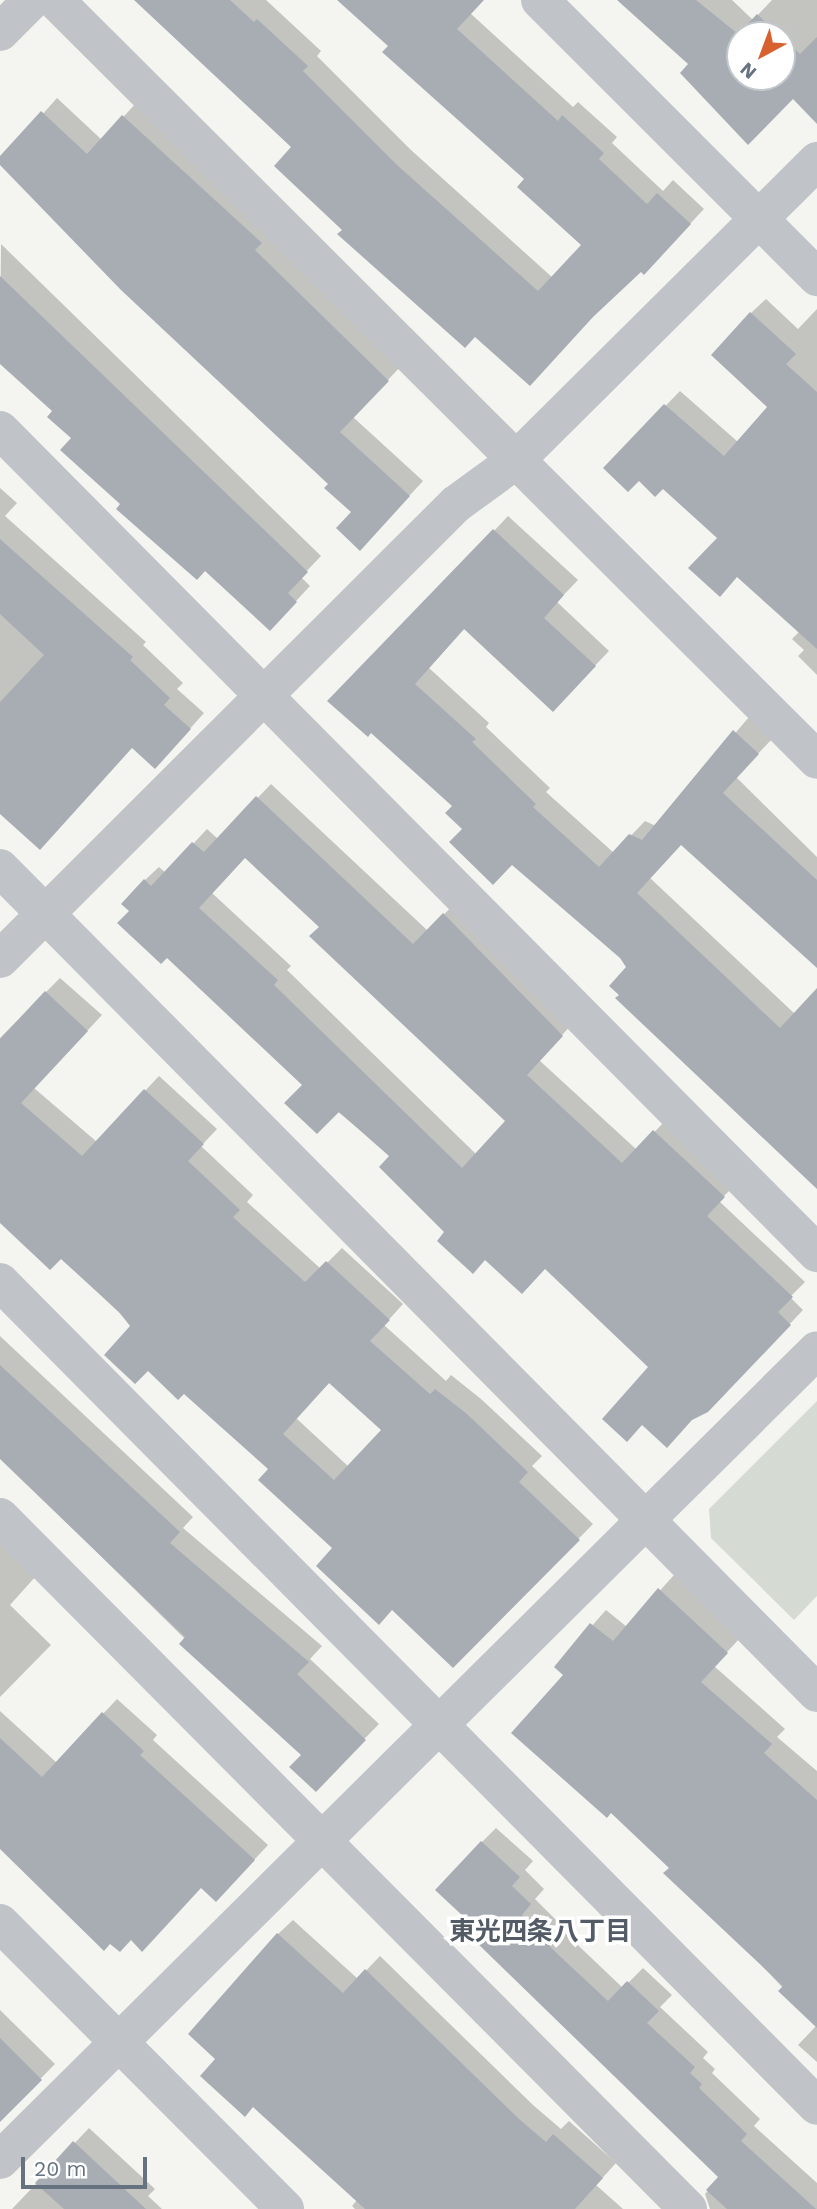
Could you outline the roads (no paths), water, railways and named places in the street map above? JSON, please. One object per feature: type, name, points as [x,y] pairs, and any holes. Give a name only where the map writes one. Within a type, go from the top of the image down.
[{"type":"street","points":[[0,32],[32,0]]},
{"type":"street","points":[[55,0],[817,760]]},
{"type":"street","points":[[540,0],[817,277]]},
{"type":"street","points":[[0,959],[456,504],[515,461],[817,161]]},
{"type":"street","points":[[0,430],[817,1254]]},
{"type":"street","points":[[0,868],[817,1693]]},
{"type":"street","points":[[0,1282],[817,2106]]},
{"type":"street","points":[[0,2160],[117,2041],[324,1843],[817,1350]]},
{"type":"street","points":[[0,1517],[688,2209]]},
{"type":"street","points":[[0,1923],[285,2209]]},
{"type":"district","name":"東光四条八丁目","points":[[540,1932]]}]
